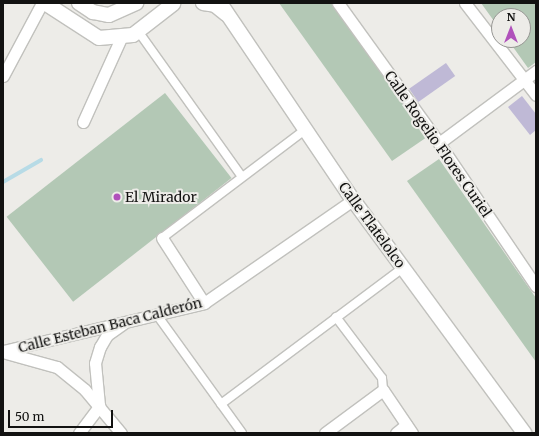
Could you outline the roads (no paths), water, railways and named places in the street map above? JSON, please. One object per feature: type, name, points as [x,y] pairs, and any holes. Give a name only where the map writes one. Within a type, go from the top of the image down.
[{"type":"street","points":[[3,76],[42,3]]},
{"type":"street","points":[[45,3],[88,34],[99,38],[121,38],[138,31],[173,3]]},
{"type":"street","points":[[79,3],[93,12],[109,15],[136,3]]},
{"type":"street","name":"Calle Tlatelolco","points":[[203,3],[215,5],[223,9],[353,200],[524,433]]},
{"type":"street","name":"Calle Rogelio Flores Curiel","points":[[338,3],[439,143],[536,286]]},
{"type":"street","points":[[465,3],[536,95]]},
{"type":"street","points":[[138,31],[242,177]]},
{"type":"street","points":[[83,122],[121,38]]},
{"type":"street","points":[[439,143],[536,71]]},
{"type":"street","points":[[204,303],[162,238],[305,130]]},
{"type":"street","name":"Calle Esteban Baca Calderón","points":[[3,352],[131,319],[157,315],[204,303],[353,200]]},
{"type":"street","points":[[221,404],[403,268]]},
{"type":"street","points":[[157,315],[242,433]]},
{"type":"street","points":[[336,317],[382,378],[383,390],[409,429],[396,433]]},
{"type":"street","points":[[80,433],[99,406],[95,363],[100,347],[107,335],[131,319]]},
{"type":"street","points":[[3,352],[57,367],[99,406],[121,433]]},
{"type":"street","points":[[325,433],[383,390]]},
{"type":"waterway","points":[[3,182],[41,160]]},
{"type":"place","name":"El Mirador","points":[[117,197]]}]
